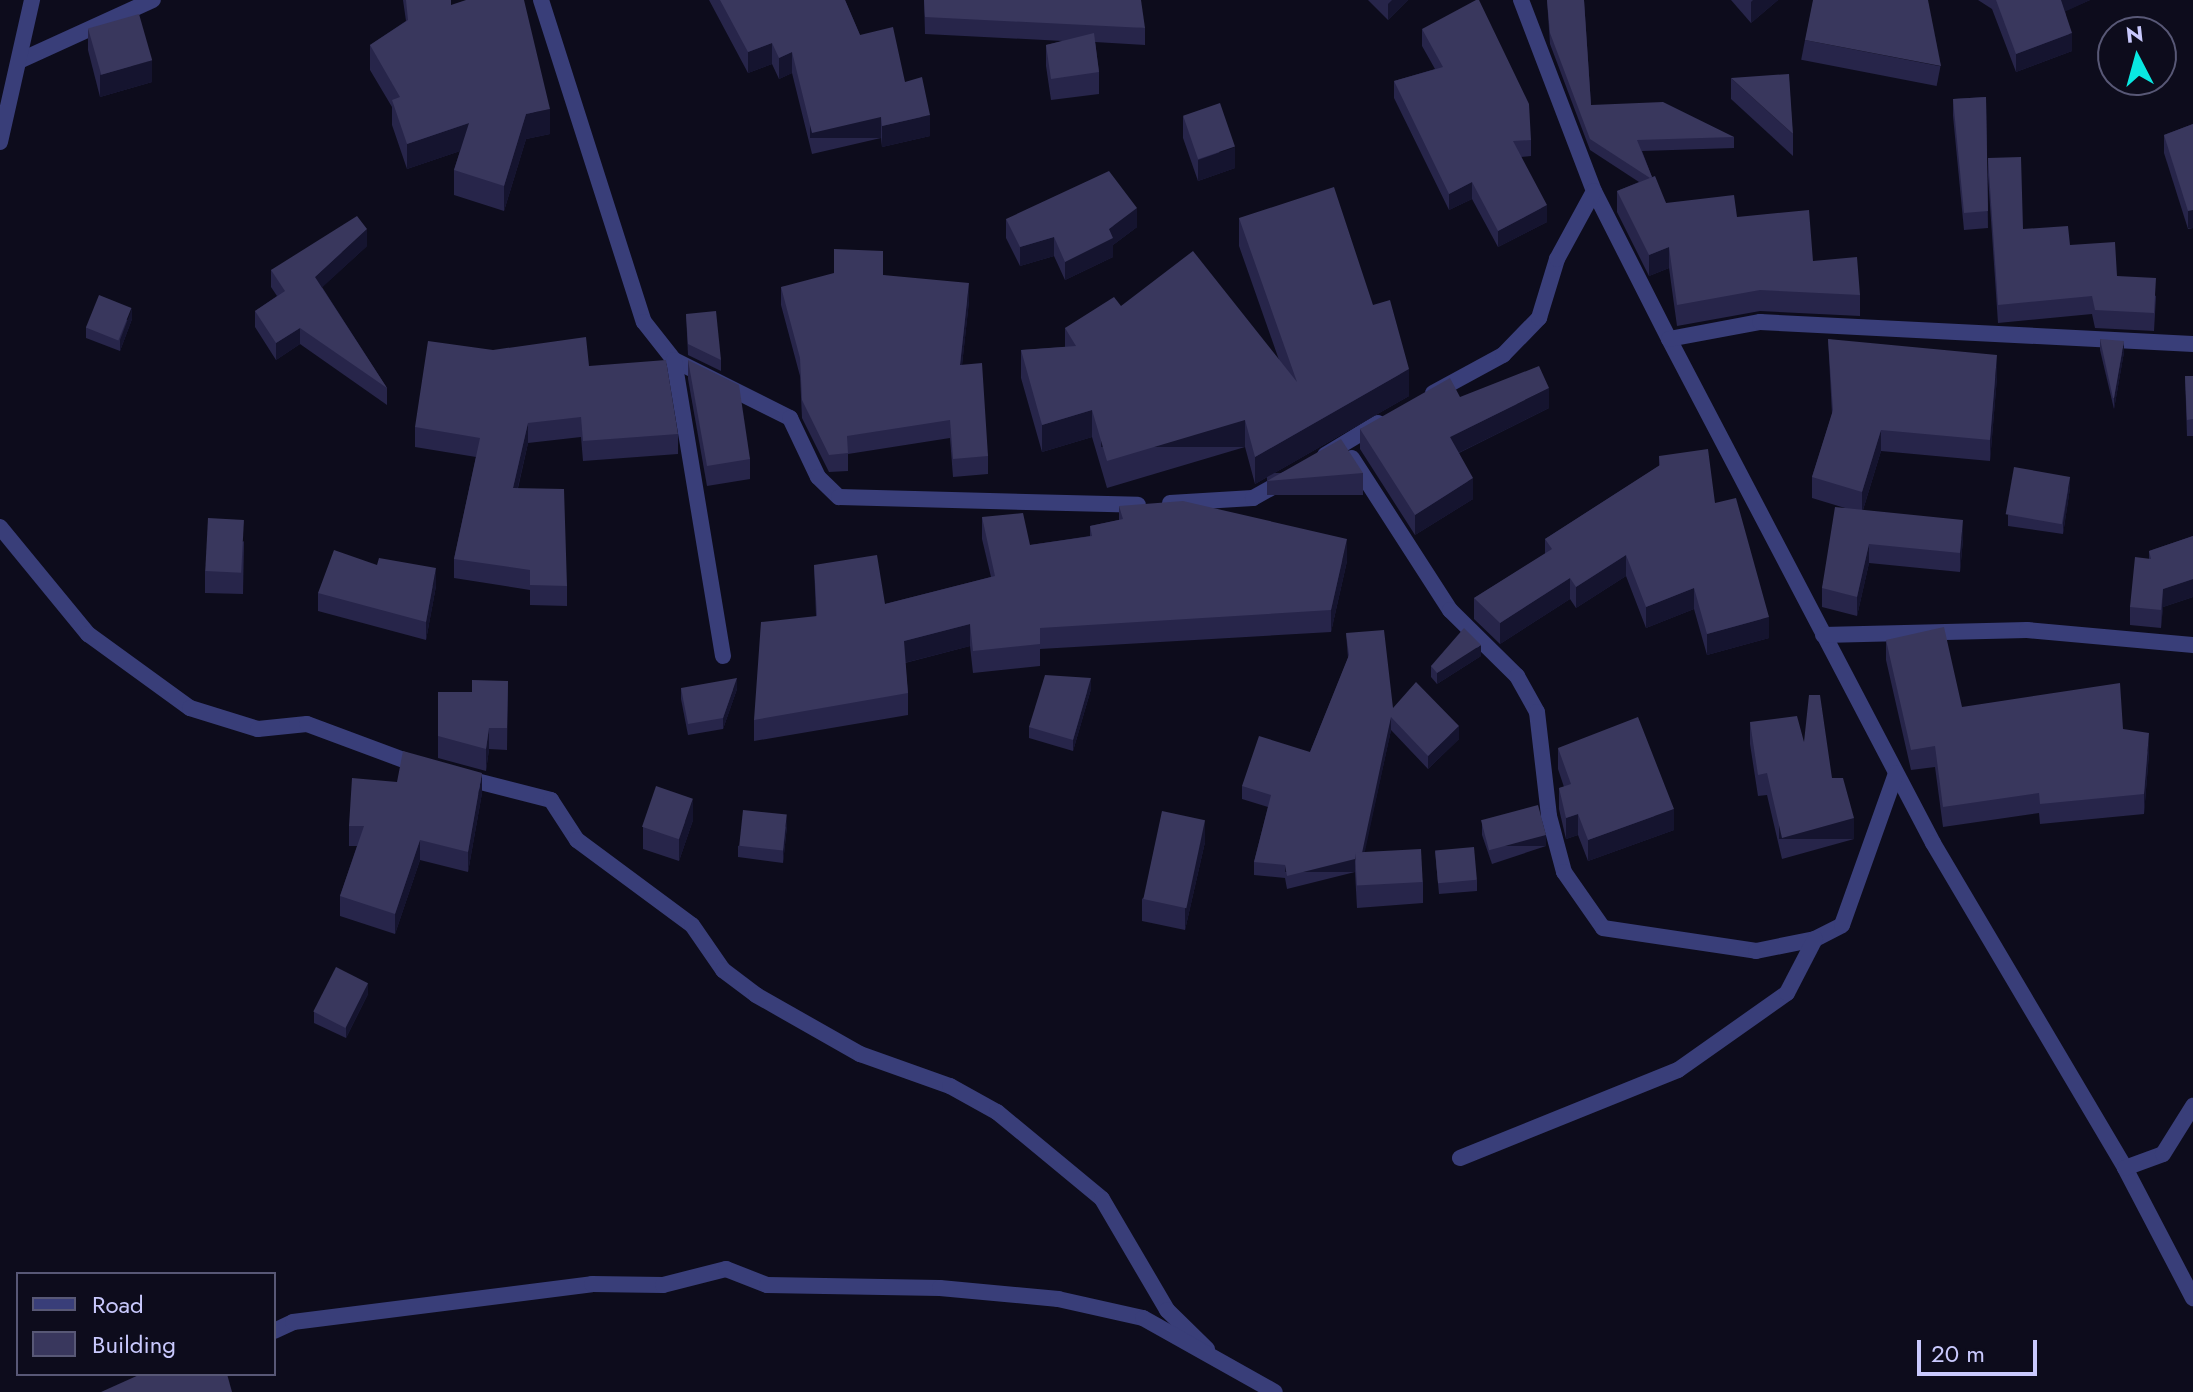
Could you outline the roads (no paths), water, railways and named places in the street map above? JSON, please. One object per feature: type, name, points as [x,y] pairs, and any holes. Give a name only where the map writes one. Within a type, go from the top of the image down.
[{"type":"street","points":[[0,142],[32,0]]},
{"type":"street","points":[[19,61],[153,0]]},
{"type":"street","points":[[541,0],[644,322],[674,360],[790,418],[818,477],[839,497],[1093,507],[1253,498],[1343,443],[1503,355],[1539,318],[1557,259],[1594,191]]},
{"type":"street","points":[[1521,0],[1594,191],[1669,339],[1896,773],[2125,1168],[2193,1298]]},
{"type":"street","points":[[1669,339],[1760,322],[2193,344]]},
{"type":"street","points":[[674,360],[723,656]]},
{"type":"street","points":[[1343,443],[1450,610],[1517,676],[1537,712],[1549,816],[1564,872],[1603,928],[1756,951],[1815,939],[1842,925],[1896,773]]},
{"type":"street","points":[[0,527],[88,634],[190,708],[258,729],[307,724],[380,754],[551,800],[577,840],[692,925],[723,970],[756,995],[860,1054],[950,1086],[997,1112],[1065,1167],[1102,1199],[1167,1310],[1207,1349]]},
{"type":"street","points":[[1823,635],[2027,630],[2193,645]]},
{"type":"street","points":[[1460,1158],[1678,1070],[1787,993],[1815,939]]},
{"type":"street","points":[[2125,1168],[2163,1154],[2193,1106]]},
{"type":"street","points":[[276,1330],[293,1322],[592,1284],[663,1285],[726,1269],[767,1285],[940,1288],[1058,1299],[1143,1318],[1207,1349],[1275,1392]]}]
